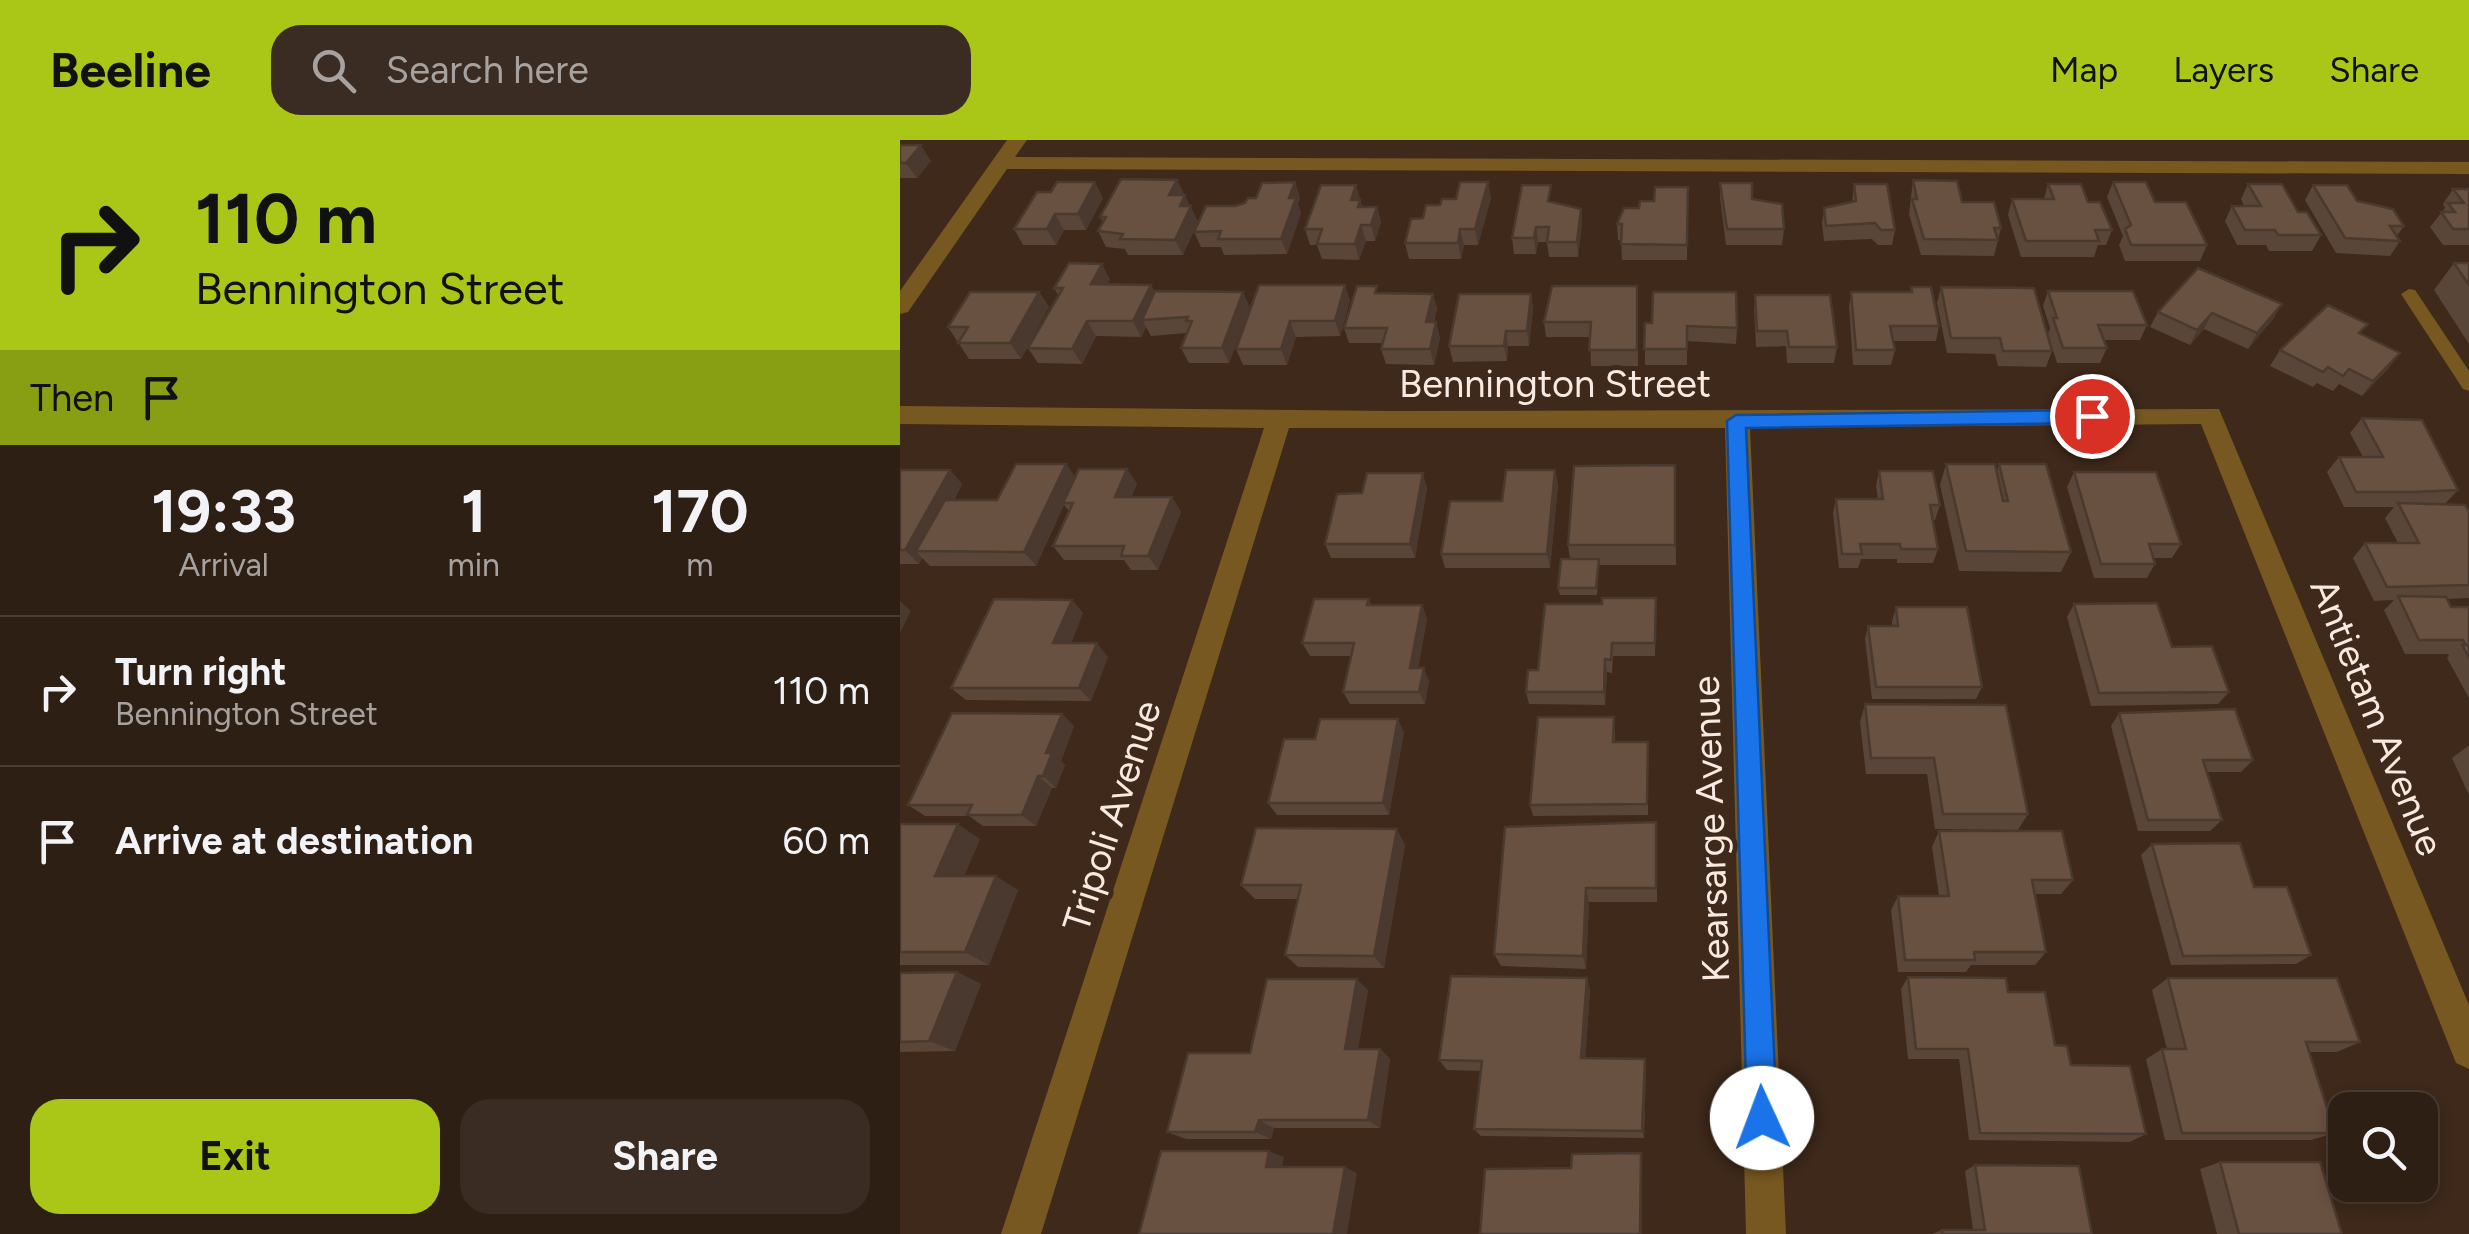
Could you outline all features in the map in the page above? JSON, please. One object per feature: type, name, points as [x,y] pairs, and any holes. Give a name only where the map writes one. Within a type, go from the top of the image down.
[{"type":"street","points":[[900,307],[1017,140]]},
{"type":"street","points":[[1001,163],[2469,168]]},
{"type":"street","name":"Bennington Street","points":[[900,416],[1736,421],[2210,415]]},
{"type":"street","name":"Antietam Avenue","points":[[2210,415],[2469,1050]]},
{"type":"street","name":"Tripoli Avenue","points":[[1021,1234],[1280,421]]},
{"type":"street","name":"Kearsarge Avenue","points":[[1736,421],[1766,1234]]},
{"type":"lane","points":[[2409,294],[2469,384]]},
{"type":"building","points":[[900,145],[921,145],[906,163],[900,163]]},
{"type":"building","points":[[1121,179],[1177,180],[1169,195],[1185,195],[1180,206],[1191,206],[1175,240],[1120,239],[1123,234],[1098,231],[1106,217],[1100,217]]},
{"type":"building","points":[[1913,180],[1957,181],[1962,202],[1994,202],[2001,228],[1994,228],[1998,240],[1924,239],[1912,199],[1917,199]]},
{"type":"building","points":[[1057,182],[1095,182],[1078,214],[1055,214],[1047,229],[1014,229],[1037,192],[1051,192]]},
{"type":"building","points":[[1295,182],[1289,198],[1296,198],[1281,239],[1218,239],[1221,231],[1194,232],[1206,206],[1245,203],[1248,198],[1256,198],[1262,183]]},
{"type":"building","points":[[1460,182],[1488,182],[1475,229],[1460,229],[1458,243],[1405,243],[1411,219],[1423,218],[1426,205],[1456,199]]},
{"type":"building","points":[[2113,182],[2146,182],[2155,202],[2186,202],[2207,245],[2131,245],[2125,229],[2131,225]]},
{"type":"building","points":[[1720,183],[1752,183],[1752,199],[1782,204],[1784,229],[1727,229]]},
{"type":"building","points":[[1854,184],[1887,184],[1895,230],[1881,230],[1875,223],[1826,226],[1824,208],[1856,201]]},
{"type":"building","points":[[2048,184],[2081,184],[2088,202],[2100,202],[2112,230],[2095,230],[2099,241],[2026,241],[2012,199],[2054,199]]},
{"type":"building","points":[[2248,184],[2282,184],[2298,212],[2307,212],[2321,235],[2245,230],[2232,206],[2261,206]]},
{"type":"building","points":[[1321,185],[1356,185],[1351,200],[1360,200],[1358,207],[1377,207],[1371,225],[1361,225],[1355,244],[1317,244],[1322,229],[1305,229]]},
{"type":"building","points":[[1522,185],[1551,185],[1548,201],[1581,209],[1577,242],[1547,242],[1549,227],[1536,227],[1534,238],[1512,238]]},
{"type":"building","points":[[2313,185],[2347,185],[2357,201],[2393,209],[2404,226],[2390,226],[2400,241],[2345,238]]},
{"type":"building","points":[[1655,187],[1688,187],[1687,245],[1621,244],[1622,224],[1617,224],[1624,208],[1639,208],[1640,201],[1654,201]]},
{"type":"building","points":[[2453,189],[2469,189],[2469,229],[2453,229],[2441,212],[2455,212],[2448,203],[2464,203]]},
{"type":"building","points":[[1069,263],[1102,264],[1091,284],[1151,285],[1133,321],[1087,321],[1072,349],[1028,348],[1063,288],[1054,288]]},
{"type":"building","points":[[2454,263],[2469,263],[2469,285]]},
{"type":"building","points":[[2198,268],[2282,304],[2257,333],[2212,313],[2197,330],[2158,312]]},
{"type":"building","points":[[1259,285],[1345,285],[1335,321],[1290,321],[1281,349],[1236,349]]},
{"type":"building","points":[[1357,286],[1377,286],[1375,293],[1433,294],[1426,322],[1436,322],[1430,349],[1381,349],[1387,328],[1344,328]]},
{"type":"building","points":[[1552,286],[1637,286],[1637,350],[1589,350],[1591,322],[1544,322]]},
{"type":"building","points":[[1911,287],[1931,287],[1939,326],[1890,326],[1895,350],[1856,350],[1851,292],[1912,292]]},
{"type":"building","points":[[1941,287],[2034,288],[2052,351],[2003,351],[2000,338],[1951,338]]},
{"type":"building","points":[[1155,291],[1243,292],[1222,348],[1181,348],[1192,321],[1186,321],[1188,317],[1142,320]]},
{"type":"building","points":[[2048,291],[2133,291],[2147,325],[2098,325],[2107,348],[2063,348]]},
{"type":"building","points":[[970,292],[1039,292],[1010,343],[958,343],[968,327],[948,327]]},
{"type":"building","points":[[1653,292],[1736,292],[1737,328],[1687,326],[1687,349],[1644,349],[1645,323],[1652,323]]},
{"type":"building","points":[[1459,294],[1531,294],[1527,331],[1506,331],[1504,346],[1449,346]]},
{"type":"building","points":[[1755,295],[1830,295],[1837,347],[1789,347],[1787,331],[1757,331]]},
{"type":"building","points":[[2328,305],[2368,324],[2359,333],[2400,353],[2373,381],[2349,369],[2343,376],[2328,367],[2323,372],[2280,350]]},
{"type":"building","points":[[2362,418],[2422,420],[2458,490],[2356,492],[2339,457],[2383,457]]},
{"type":"building","points":[[1016,464],[1066,464],[1024,552],[916,551],[945,500],[997,500]]},
{"type":"building","points":[[1946,464],[1995,464],[2003,501],[2008,501],[1999,464],[2046,464],[2071,552],[1966,551]]},
{"type":"building","points":[[1675,465],[1675,545],[1568,545],[1574,466]]},
{"type":"building","points":[[1079,469],[1127,469],[1115,497],[1172,497],[1148,556],[1121,556],[1124,546],[1053,546],[1073,503],[1063,503]]},
{"type":"building","points":[[900,470],[950,470],[905,550],[900,550]]},
{"type":"building","points":[[1506,470],[1555,470],[1547,554],[1441,554],[1450,501],[1502,501]]},
{"type":"building","points":[[1879,471],[1933,471],[1940,505],[1930,505],[1938,549],[1860,544],[1862,554],[1842,554],[1836,499],[1883,499]]},
{"type":"building","points":[[2074,472],[2156,472],[2181,544],[2149,544],[2155,564],[2101,564]]},
{"type":"building","points":[[1367,473],[1423,473],[1410,544],[1325,544],[1337,494],[1362,493]]},
{"type":"building","points":[[2398,503],[2465,505],[2469,512],[2469,585],[2387,587],[2365,543],[2419,543]]},
{"type":"building","points":[[1561,559],[1599,559],[1596,588],[1558,588]]},
{"type":"building","points":[[2398,596],[2446,597],[2451,607],[2469,607],[2469,658],[2463,640],[2419,640]]},
{"type":"building","points":[[1602,598],[1656,598],[1655,643],[1612,643],[1611,660],[1605,659],[1604,692],[1526,692],[1528,670],[1538,670],[1545,604],[1602,604]]},
{"type":"building","points":[[994,599],[1072,600],[1053,643],[1097,643],[1079,688],[951,688]]},
{"type":"building","points":[[1314,599],[1369,599],[1367,605],[1422,605],[1410,668],[1424,668],[1419,692],[1343,692],[1354,643],[1302,643]]},
{"type":"building","points":[[2157,603],[2172,647],[2212,646],[2229,692],[2099,693],[2074,604]]},
{"type":"building","points":[[1896,607],[1967,607],[1982,687],[1876,687],[1868,626],[1898,626]]},
{"type":"building","points":[[1865,704],[2006,705],[2028,814],[1943,814],[1934,758],[1871,758]]},
{"type":"building","points":[[2235,709],[2253,760],[2203,760],[2222,820],[2148,820],[2119,713]]},
{"type":"building","points":[[952,713],[1062,714],[1046,753],[1052,753],[1043,776],[1038,776],[1022,815],[967,815],[972,805],[908,805]]},
{"type":"building","points":[[1538,717],[1614,717],[1613,742],[1648,742],[1647,804],[1530,805]]},
{"type":"building","points":[[1320,719],[1398,719],[1383,803],[1268,803],[1284,739],[1315,739]]},
{"type":"building","points":[[1656,822],[1656,888],[1586,888],[1583,956],[1494,954],[1505,827]]},
{"type":"building","points":[[900,824],[958,824],[935,876],[996,876],[965,952],[900,952]]},
{"type":"building","points":[[1256,828],[1397,829],[1374,956],[1285,955],[1301,885],[1241,885]]},
{"type":"building","points":[[1939,831],[2062,831],[2073,880],[2032,880],[2046,952],[1974,952],[1975,960],[1905,960],[1898,896],[1949,896]]},
{"type":"building","points":[[2240,843],[2254,887],[2287,887],[2311,955],[2183,956],[2152,844]]},
{"type":"building","points":[[957,972],[929,1041],[900,1042],[900,973]]},
{"type":"building","points":[[1451,976],[1587,978],[1581,1058],[1645,1059],[1642,1131],[1474,1129],[1482,1061],[1439,1060]]},
{"type":"building","points":[[1908,977],[2006,978],[2008,992],[2045,992],[2055,1045],[2067,1046],[2071,1065],[2130,1066],[2146,1134],[1980,1133],[1968,1049],[1916,1049]]},
{"type":"building","points":[[2168,978],[2337,978],[2360,1042],[2306,1042],[2328,1111],[2328,1133],[2182,1133],[2162,1049],[2186,1049]]},
{"type":"building","points":[[1267,979],[1357,979],[1345,1049],[1380,1049],[1368,1120],[1259,1120],[1255,1132],[1167,1132],[1188,1053],[1250,1053]]},
{"type":"building","points":[[1161,1151],[1269,1151],[1266,1167],[1345,1167],[1333,1234],[1139,1234]]},
{"type":"building","points":[[1641,1153],[1640,1234],[1480,1234],[1485,1169],[1571,1168],[1572,1154]]},
{"type":"building","points":[[2220,1162],[2320,1162],[2328,1202],[2332,1202],[2342,1234],[2239,1234]]},
{"type":"building","points":[[1975,1165],[2079,1166],[2092,1234],[1942,1234],[1942,1230],[1985,1230]]},
{"type":"route","points":[[1762,1118],[1736,421],[2092,416]]}]
